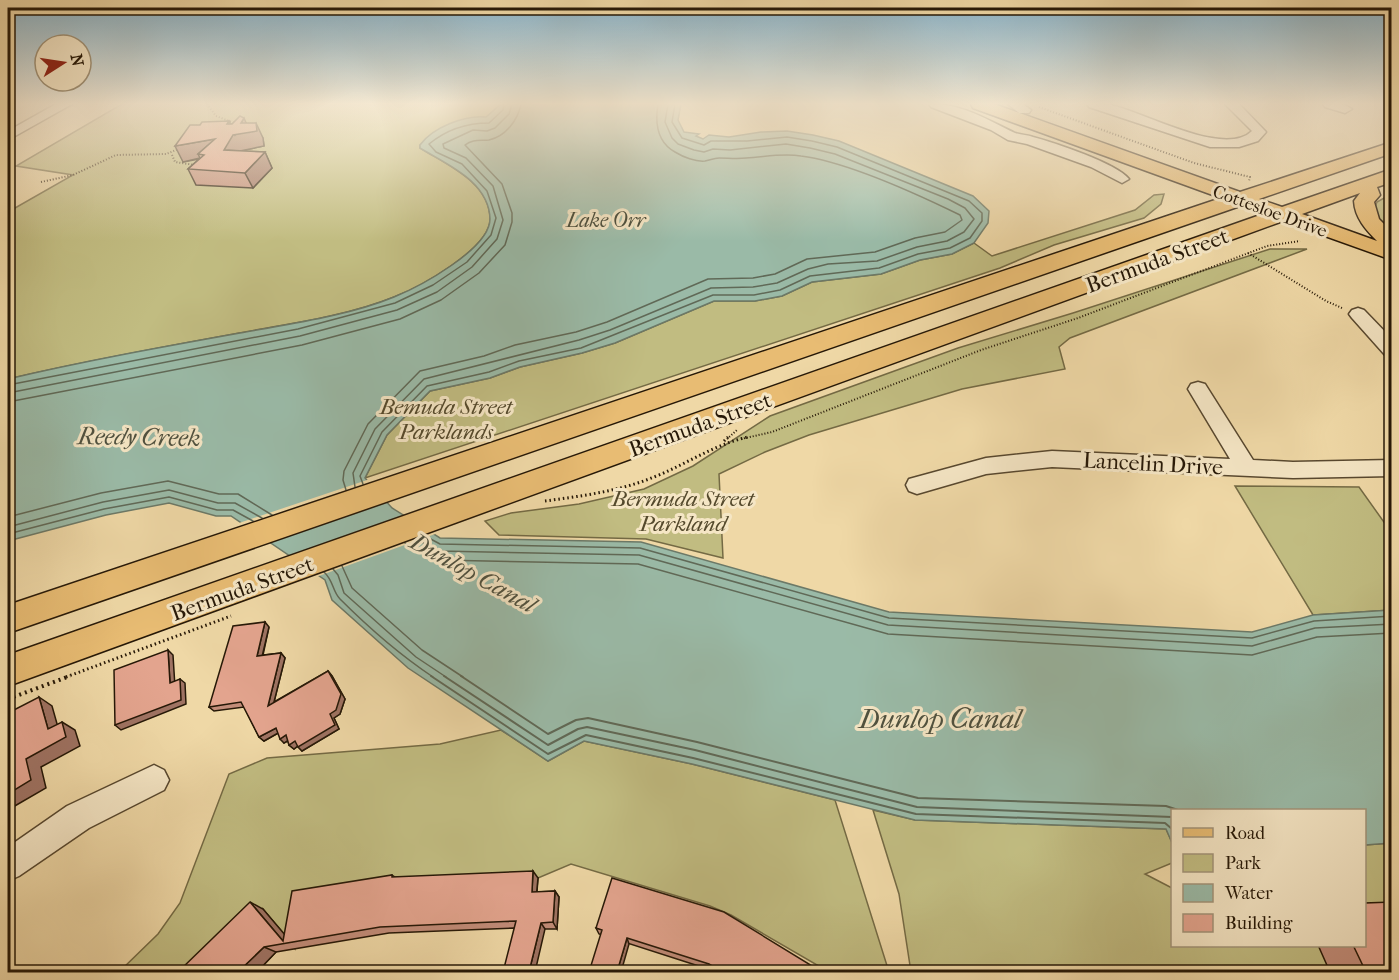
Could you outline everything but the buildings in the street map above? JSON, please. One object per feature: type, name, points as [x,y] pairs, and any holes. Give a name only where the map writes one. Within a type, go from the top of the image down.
[{"type":"main road","name":"Cottesloe Drive","points":[[1103,150],[1166,173],[1249,191]]},
{"type":"main road","name":"Cottesloe Drive","points":[[1136,150],[1249,191],[1333,234],[1392,254]]},
{"type":"main road","name":"Bermuda Street","points":[[8,619],[398,486],[1177,206],[1278,187],[1384,150]]},
{"type":"main road","points":[[1194,172],[1215,173],[1278,187]]},
{"type":"main road","points":[[1166,173],[1177,206]]},
{"type":"main road","name":"Bermuda Street","points":[[8,671],[1392,175]]},
{"type":"main road","points":[[1366,184],[1370,195],[1364,201],[1365,211],[1376,229],[1391,243]]},
{"type":"main road","name":"Cottesloe Drive","points":[[1287,212],[1391,243]]},
{"type":"main road","points":[[1229,233],[1333,234]]},
{"type":"street","points":[[1057,150],[1096,164],[1122,179]]},
{"type":"street","points":[[1358,314],[1392,351]]},
{"type":"street","points":[[1198,389],[1246,468]]},
{"type":"street","name":"Lancelin Drive","points":[[917,485],[986,466],[1052,459],[1246,468],[1333,470],[1392,468]]},
{"type":"street","points":[[8,865],[78,817],[154,780]]},
{"type":"path","points":[[41,182],[85,170],[116,155],[172,154],[178,150]]},
{"type":"path","points":[[1154,150],[1250,177],[1249,191]]},
{"type":"path","points":[[172,154],[176,162],[195,165]]},
{"type":"path","points":[[540,502],[629,486],[655,477],[723,442],[772,432],[981,351],[1078,318],[1248,253],[1282,242],[1300,241]]},
{"type":"path","points":[[1248,253],[1326,301],[1358,314]]},
{"type":"green space","points":[[44,150],[423,150],[474,184],[483,195],[490,219],[487,231],[479,242],[451,266],[420,285],[376,304],[318,319],[123,354],[8,379],[8,212],[73,175],[16,166]]},
{"type":"green space","name":"Bemuda Street Parklands","points":[[1164,194],[1161,204],[1144,218],[1054,245],[1000,268],[365,478],[387,435],[430,391],[490,378],[520,367],[615,343],[714,301],[755,301],[782,296],[812,282],[881,274],[920,260],[952,254],[974,243],[992,256],[1135,210],[1154,195]]},
{"type":"green space","points":[[1391,194],[1391,235],[1373,212],[1377,202]]},
{"type":"green space","name":"Bermuda Street Parkland","points":[[1270,249],[1307,249],[1070,338],[1059,347],[1065,369],[962,389],[809,435],[765,452],[719,474],[723,558],[646,539],[499,535],[485,521],[511,513],[579,504],[644,489],[693,466],[770,416],[958,348]]},
{"type":"green space","points":[[1235,486],[1359,487],[1391,532],[1391,610],[1313,615]]},
{"type":"green space","points":[[501,730],[548,761],[584,741],[692,764],[835,800],[889,972],[829,972],[731,915],[710,906],[571,864],[538,878],[303,898],[295,949],[263,909],[198,972],[119,972],[158,934],[180,903],[229,774],[267,758],[440,744]]},
{"type":"green space","points":[[873,810],[915,820],[1166,829],[1171,840],[1171,863],[1145,874],[1171,887],[1171,947],[1366,947],[1366,845],[1391,843],[1391,972],[911,972],[899,894]]},
{"type":"water","name":"Dunlop Canal","points":[[423,150],[860,150],[973,196],[989,211],[988,223],[974,243],[952,254],[920,260],[881,274],[812,282],[782,296],[755,301],[714,301],[615,343],[520,367],[490,378],[430,391],[387,435],[365,478],[392,508],[440,538],[641,542],[889,612],[1252,632],[1313,615],[1391,610],[1391,843],[1366,845],[1366,809],[1171,809],[1171,841],[1166,829],[915,820],[692,764],[584,741],[548,761],[408,668],[332,600],[325,580],[231,516],[216,516],[169,503],[106,515],[8,541],[8,379],[123,354],[338,314],[376,304],[420,285],[466,254],[487,231],[490,219],[488,206],[482,194],[474,184],[453,167]]},
{"type":"pier","points":[[370,479],[387,498],[264,540],[239,523]]},
{"type":"pier","points":[[413,517],[438,533],[316,577],[292,560]]},
{"type":"water label","name":"Lake Orr","points":[[606,220]]},
{"type":"water label","name":"Reedy Creek","points":[[139,437]]}]
